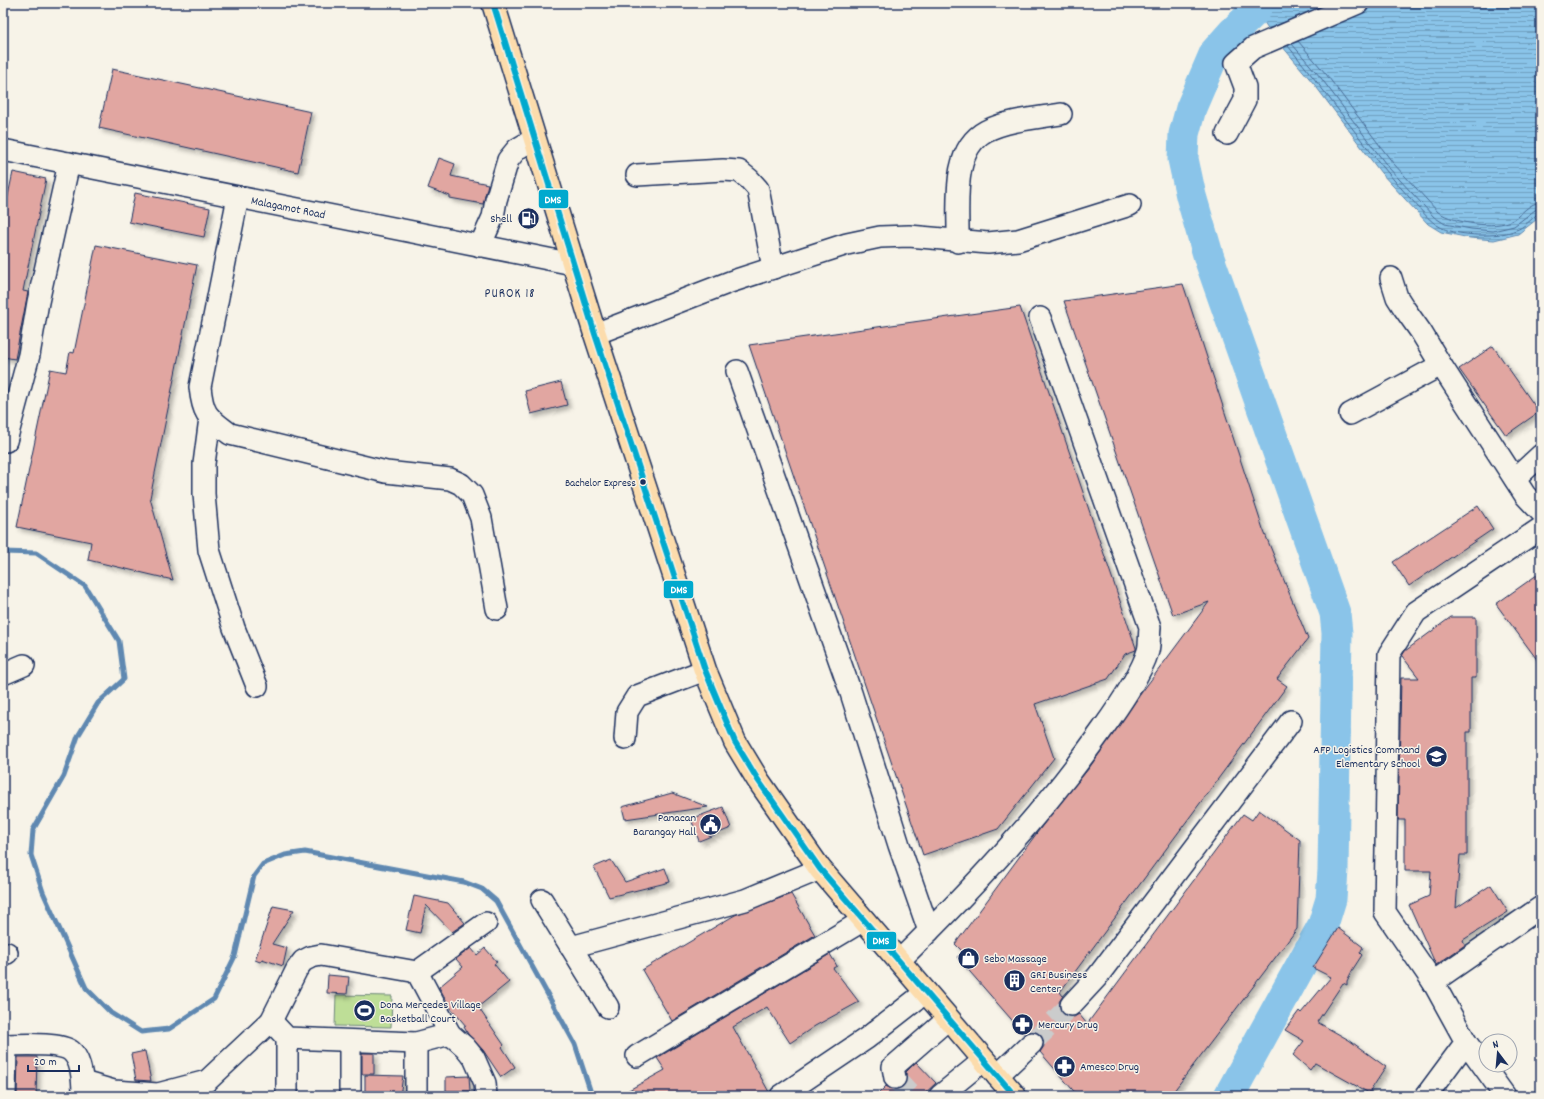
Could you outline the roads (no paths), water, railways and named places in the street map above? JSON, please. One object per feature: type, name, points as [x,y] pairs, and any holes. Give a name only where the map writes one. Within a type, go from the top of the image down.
[{"type":"highway","points":[[493,3],[595,334],[705,670],[735,742],[758,780],[820,868],[1015,1096]]},
{"type":"street","points":[[1227,134],[1245,100],[1246,87],[1236,63],[1253,48],[1358,3]]},
{"type":"street","points":[[958,242],[959,176],[965,152],[975,139],[986,131],[1009,124],[1061,114]]},
{"type":"street","points":[[480,246],[493,218],[496,200],[508,160],[516,149],[534,139]]},
{"type":"street","name":"Malagamot Road","points":[[3,152],[69,163],[573,264]]},
{"type":"street","points":[[6,441],[34,334],[38,302],[69,163]]},
{"type":"street","points":[[637,175],[723,170],[739,171],[758,189],[774,268]]},
{"type":"street","points":[[238,197],[200,387],[202,407],[210,418],[230,434],[386,472],[450,479],[461,484],[472,495],[481,518],[497,609]]},
{"type":"street","points":[[595,334],[774,268],[847,244],[880,237],[910,236],[988,244],[1018,240],[1130,205]]},
{"type":"street","points":[[1391,278],[1397,297],[1525,494],[1541,512]]},
{"type":"street","points":[[899,961],[1038,815],[1080,761],[1114,713],[1138,672],[1148,651],[1150,627],[1040,318]]},
{"type":"street","points":[[1350,414],[1441,365]]},
{"type":"street","points":[[738,371],[852,693],[899,845],[929,931]]},
{"type":"street","points":[[210,418],[204,464],[204,494],[209,550],[234,628],[256,686]]},
{"type":"street","points":[[1515,479],[1541,455]]},
{"type":"street","points":[[1505,1096],[1466,1042],[1434,982],[1385,912],[1389,654],[1416,612],[1541,528]]},
{"type":"street","points":[[3,674],[24,665]]},
{"type":"street","points":[[625,739],[627,712],[637,696],[705,670]]},
{"type":"street","points":[[1071,1005],[1097,978],[1291,721]]},
{"type":"street","points":[[571,947],[745,900],[820,868]]},
{"type":"street","points":[[542,900],[608,1007]]},
{"type":"street","points":[[1434,982],[1541,907]]},
{"type":"street","points":[[637,1056],[864,920]]},
{"type":"street","points":[[5,1096],[4,1045],[58,1046],[66,1048],[75,1056],[83,1089],[158,1095],[210,1088],[271,1021],[297,970],[303,961],[311,956],[321,955],[417,972],[486,923]]},
{"type":"street","points":[[417,972],[450,1034],[465,1047],[474,1058],[485,1082],[486,1096]]},
{"type":"street","points":[[780,1096],[867,1038],[926,992]]},
{"type":"street","points":[[895,1078],[893,1067],[948,1019]]},
{"type":"street","points":[[271,1021],[287,1038],[287,1096]]},
{"type":"street","points":[[287,1038],[416,1043],[450,1034]]},
{"type":"street","points":[[350,1041],[350,1096]]},
{"type":"street","points":[[1426,1096],[1466,1042]]},
{"type":"street","points":[[416,1043],[416,1096]]},
{"type":"street","points":[[940,1096],[1032,1043]]},
{"type":"water","points":[[1252,3],[1541,3],[1541,216],[1518,234],[1494,240],[1470,238],[1441,232],[1428,224],[1381,173],[1314,84],[1271,33]]},
{"type":"waterway","points":[[1229,1096],[1323,925],[1331,899],[1333,870],[1337,633],[1335,613],[1209,258],[1191,196],[1183,159],[1184,134],[1191,108],[1215,52],[1256,10]]},
{"type":"waterway","points":[[3,552],[36,553],[85,586],[119,641],[124,679],[98,703],[78,736],[64,776],[33,830],[31,855],[43,892],[86,988],[111,1013],[141,1032],[169,1029],[214,999],[235,956],[254,876],[263,864],[285,855],[305,852],[464,882],[482,889],[496,901],[575,1044],[592,1096]]},
{"type":"tunnel","points":[[1032,1043],[1071,1005]]},
{"type":"tunnel","points":[[895,1078],[912,1096]]},
{"type":"place","name":"Shell","points":[[528,218]]},
{"type":"place","name":"Bachelor Express","points":[[643,482]]},
{"type":"place","name":"AFP Logistics Command Elementary School","points":[[1436,756]]},
{"type":"place","name":"Panacan Barangay Hall","points":[[711,824]]},
{"type":"place","name":"Sebo Massage","points":[[968,958]]},
{"type":"place","name":"GRI Business Center","points":[[1015,981]]},
{"type":"place","name":"Dona Mercedes Village Basketball Court","points":[[364,1011]]},
{"type":"place","name":"Mercury Drug","points":[[1023,1024]]},
{"type":"place","name":"Amesco Drug","points":[[1064,1066]]},
{"type":"district","name":"PUROK 18","points":[[510,292]]}]
